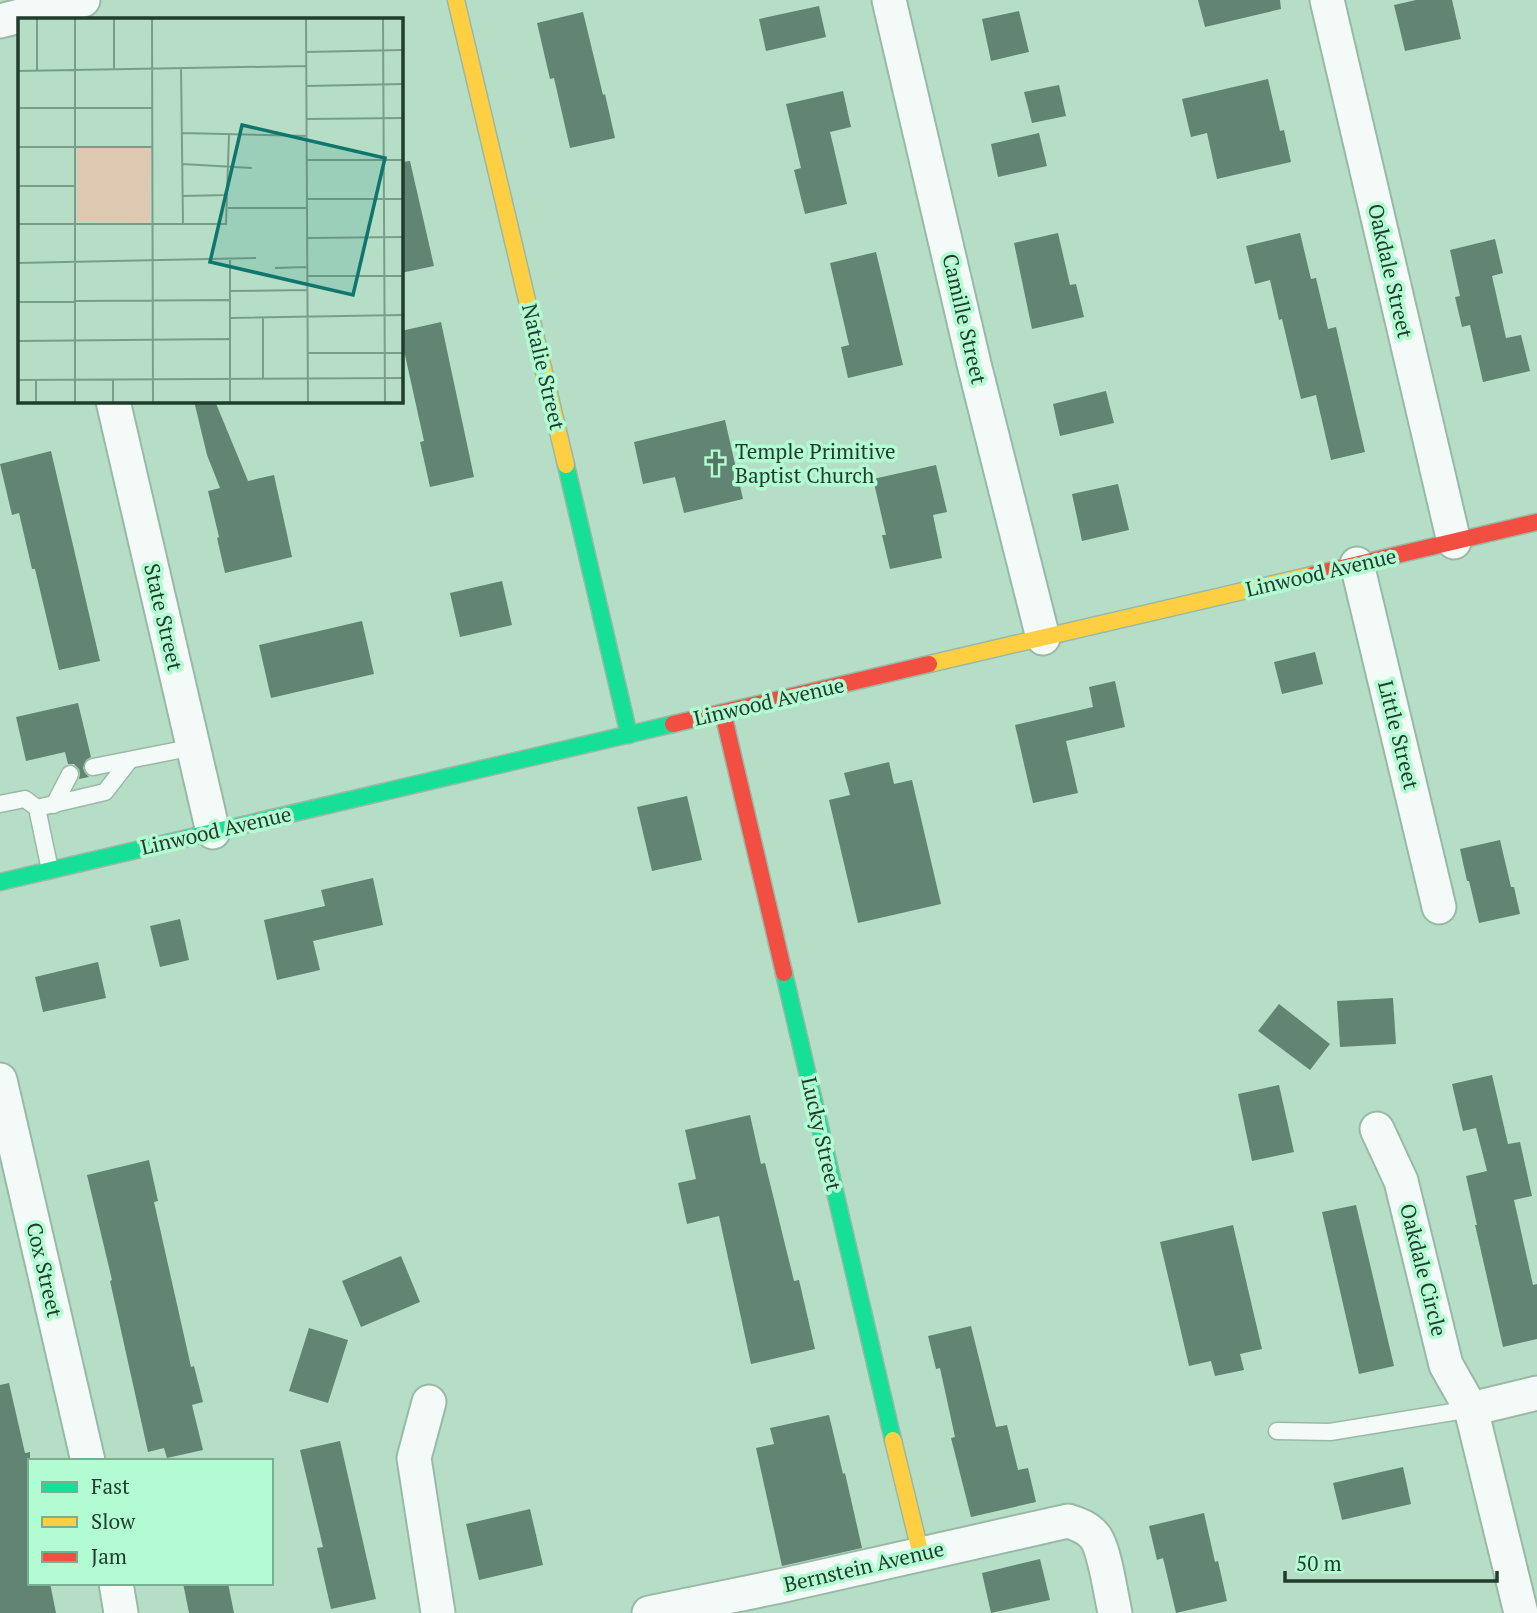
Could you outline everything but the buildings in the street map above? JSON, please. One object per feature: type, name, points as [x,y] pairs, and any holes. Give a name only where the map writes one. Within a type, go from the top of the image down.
[{"type":"street","points":[[16,14],[83,0]]},
{"type":"street","name":"Natalie Street","points":[[456,0],[629,735]]},
{"type":"street","name":"Camille Street","points":[[889,0],[974,364],[1043,638]]},
{"type":"street","name":"Oakdale Street","points":[[1327,0],[1454,542]]},
{"type":"street","name":"State Street","points":[[113,402],[213,832]]},
{"type":"street","name":"Linwood Avenue","points":[[2,882],[1537,522]]},
{"type":"street","name":"Little Street","points":[[1357,564],[1440,907]]},
{"type":"street","name":"Lucky Street","points":[[723,713],[921,1555]]},
{"type":"street","name":"Cox Street","points":[[0,1080],[88,1459]]},
{"type":"street","name":"Oakdale Circle","points":[[1377,1129],[1401,1181],[1446,1365],[1471,1409]]},
{"type":"street","points":[[1521,1613],[1471,1409],[1537,1393]]},
{"type":"street","points":[[429,1402],[414,1458],[438,1613]]},
{"type":"street","name":"Bernstein Avenue","points":[[649,1613],[783,1600],[921,1555],[1068,1521],[1085,1528],[1096,1538],[1102,1553],[1115,1613]]},
{"type":"street","points":[[116,1585],[121,1613]]},
{"type":"lane","points":[[93,767],[194,747]]},
{"type":"lane","points":[[37,808],[105,792],[129,761]]},
{"type":"lane","points":[[54,804],[71,774]]},
{"type":"lane","points":[[0,804],[25,799],[37,808],[50,870]]},
{"type":"lane","points":[[0,865],[2,882]]},
{"type":"lane","points":[[1277,1431],[1330,1432],[1471,1409]]},
{"type":"traffic: fast","points":[[566,465],[629,735]]},
{"type":"traffic: fast","points":[[0,882],[673,724]]},
{"type":"traffic: fast","points":[[784,973],[893,1440]]},
{"type":"traffic: slow","points":[[456,0],[566,465]]},
{"type":"traffic: slow","points":[[929,664],[1312,575]]},
{"type":"traffic: slow","points":[[893,1440],[921,1555]]},
{"type":"traffic: jam","points":[[1312,575],[1537,522]]},
{"type":"traffic: jam","points":[[673,724],[929,664]]},
{"type":"traffic: jam","points":[[723,713],[784,973]]},
{"type":"place","name":"Temple Primitive Baptist Church","points":[[715,464]]}]
